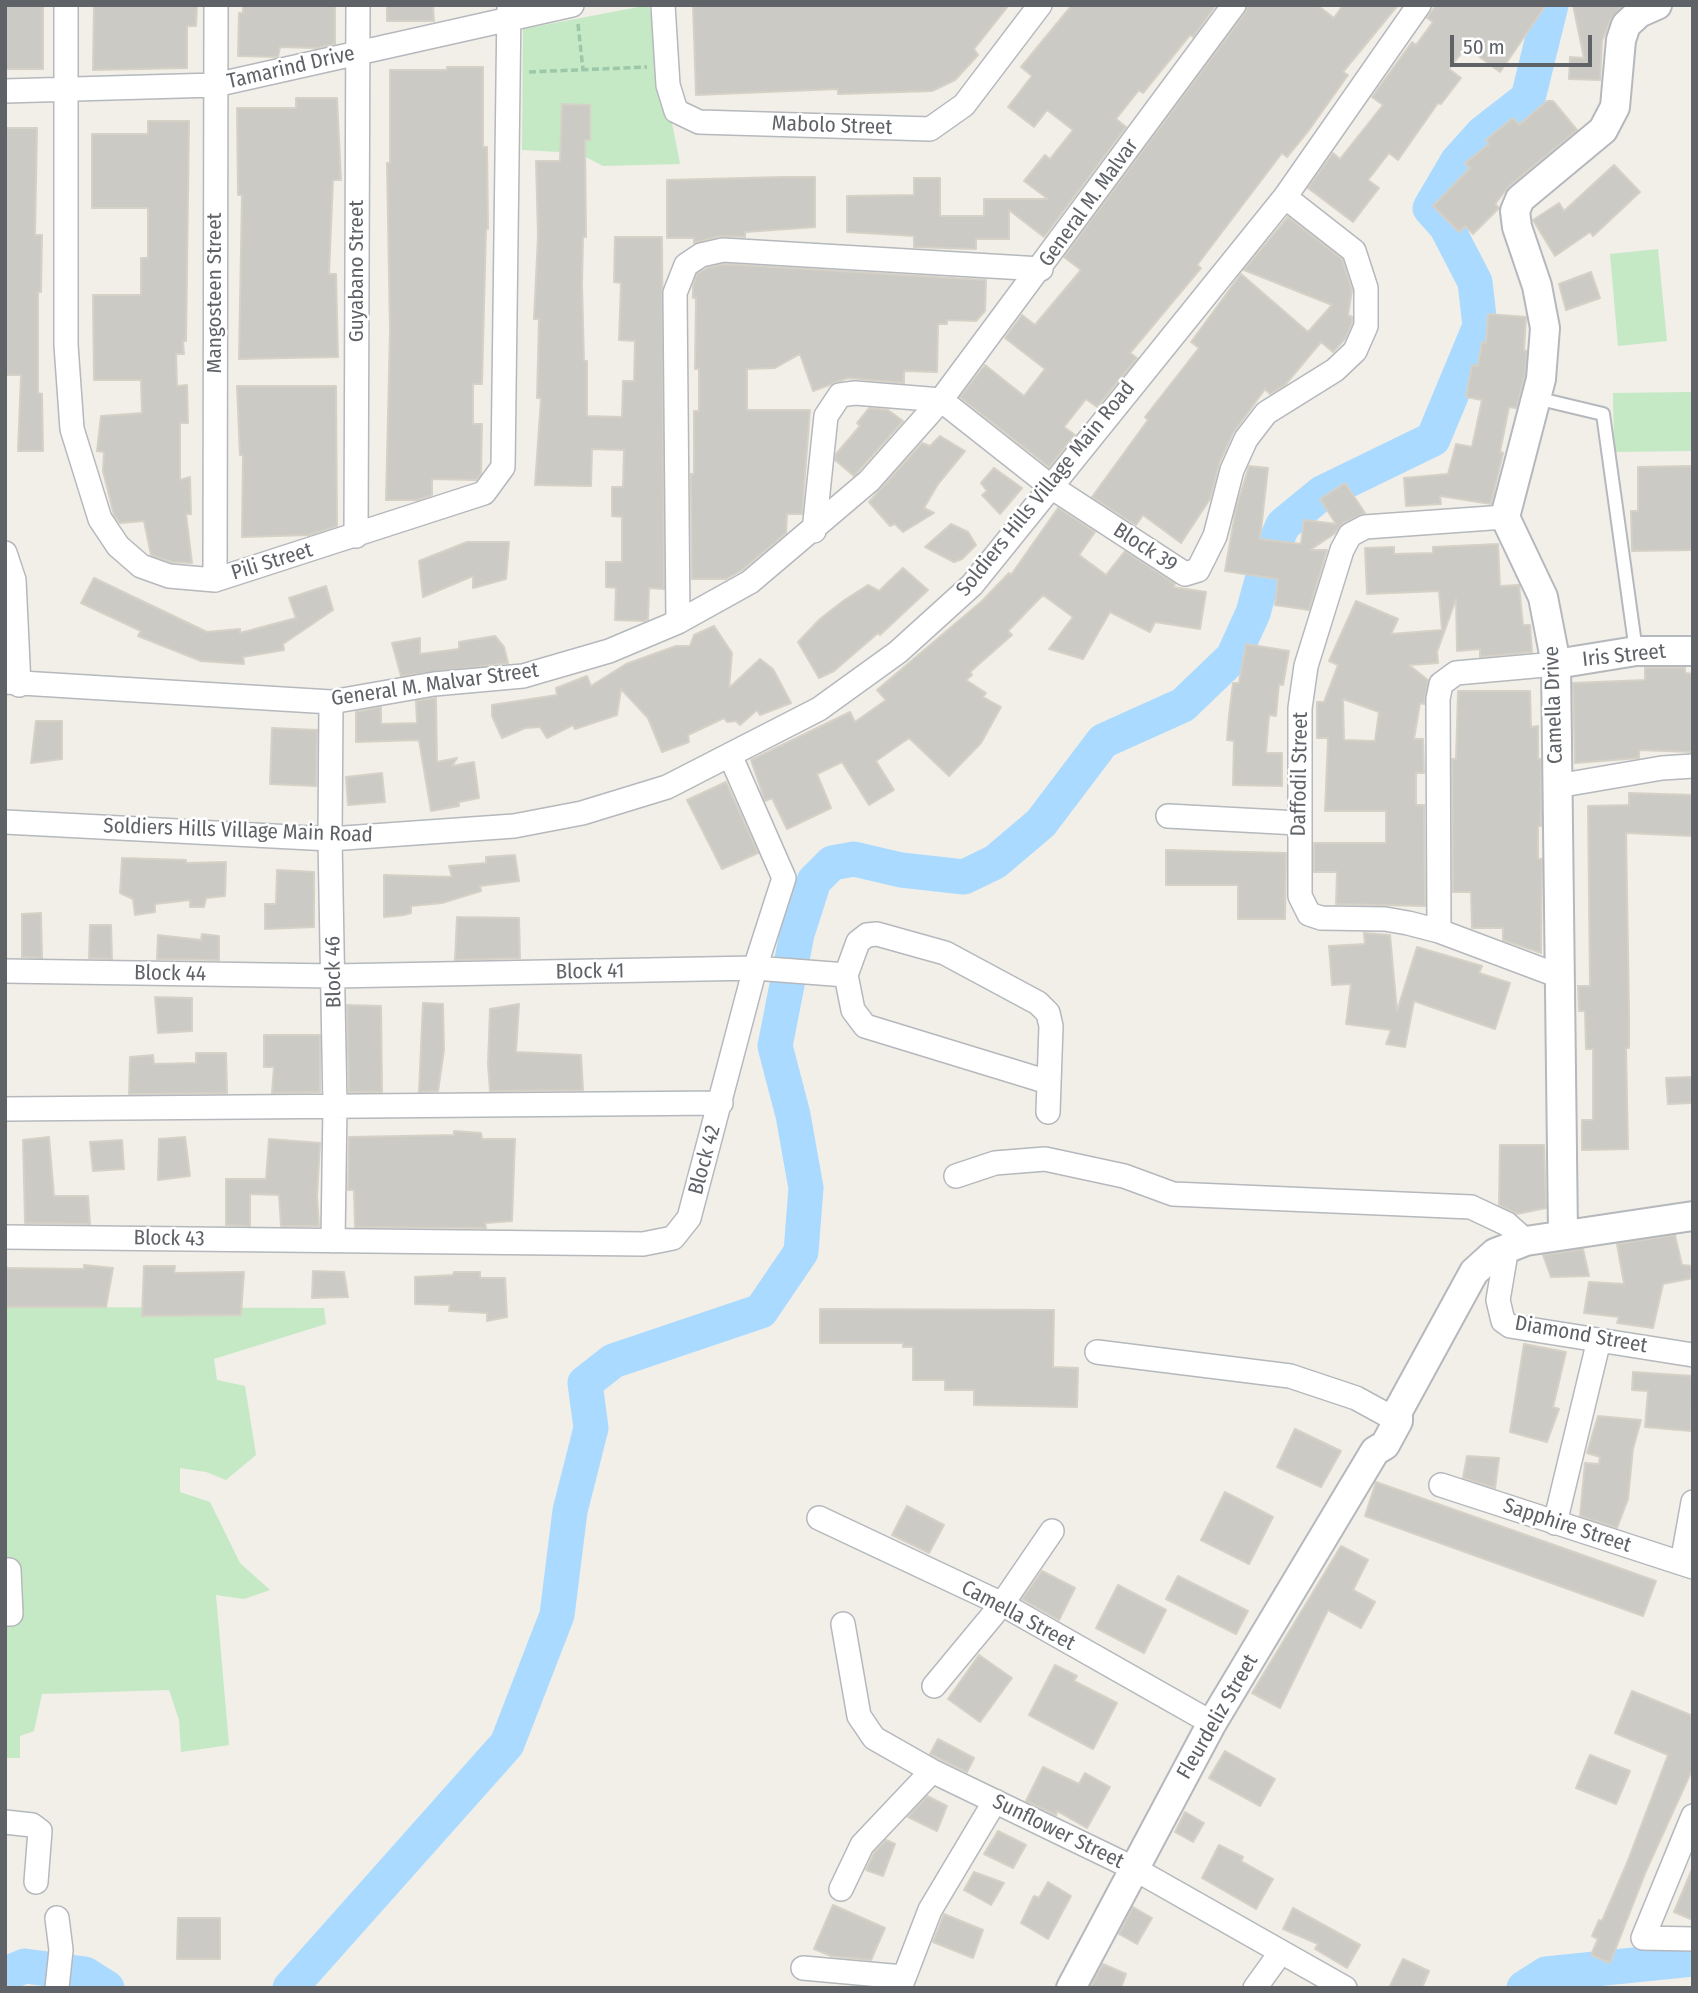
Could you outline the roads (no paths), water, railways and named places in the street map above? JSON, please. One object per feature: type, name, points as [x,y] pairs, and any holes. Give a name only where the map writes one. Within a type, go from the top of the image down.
[{"type":"street","name":"Pili Street","points":[[66,5],[66,345],[72,429],[86,483],[100,519],[118,546],[141,566],[169,576],[215,580],[484,493],[503,467],[509,12]]},
{"type":"street","name":"Mangosteen Street","points":[[215,580],[216,5]]},
{"type":"street","name":"Guyabano Street","points":[[356,536],[358,5]]},
{"type":"street","name":"Mabolo Street","points":[[663,5],[668,85],[676,111],[699,122],[930,129],[964,105],[1040,5]]},
{"type":"street","name":"General M. Malvar","points":[[941,400],[1041,269],[1234,5]]},
{"type":"street","name":"Soldiers Hills Village Main Road","points":[[5,822],[330,839],[514,826],[582,813],[667,787],[819,709],[898,652],[972,585],[1285,197],[1419,5]]},
{"type":"street","points":[[1505,517],[1545,357],[1545,328],[1537,286],[1517,228],[1515,211],[1520,199],[1603,130],[1615,107],[1621,40],[1626,25],[1639,13],[1657,5]]},
{"type":"street","name":"Tamarind Drive","points":[[5,91],[215,86],[509,12],[575,12]]},
{"type":"street","name":"Block 39","points":[[941,400],[1050,486],[1185,574],[1198,570],[1215,536],[1232,470],[1246,439],[1266,413],[1335,370],[1355,351],[1366,326],[1366,288],[1354,251],[1285,197]]},
{"type":"street","points":[[678,622],[675,293],[686,265],[701,255],[723,250],[1041,269]]},
{"type":"street","points":[[814,531],[826,416],[840,395],[855,393],[941,400]]},
{"type":"street","name":"General M. Malvar Street","points":[[12,684],[331,702],[434,684],[523,676],[609,651],[678,622],[750,582],[814,531],[869,481],[941,400]]},
{"type":"street","name":"Camella Drive","points":[[1505,517],[1543,597],[1556,664],[1563,1234]]},
{"type":"street","name":"Daffodil Street","points":[[1505,517],[1365,527],[1350,536],[1342,550],[1306,666],[1300,708],[1300,896],[1309,914],[1321,918],[1385,919],[1439,931],[1559,976]]},
{"type":"street","points":[[5,553],[14,580],[12,684]]},
{"type":"street","name":"Iris Street","points":[[1556,664],[1636,651],[1693,651]]},
{"type":"street","points":[[1439,931],[1438,699],[1441,684],[1456,673],[1556,664]]},
{"type":"street","name":"Block 46","points":[[331,702],[330,839],[335,1106],[333,1241]]},
{"type":"street","name":"Block 42","points":[[333,1241],[643,1244],[673,1238],[689,1218],[755,968],[784,878],[730,755]]},
{"type":"street","points":[[1557,786],[1662,768],[1693,766]]},
{"type":"street","points":[[1168,816],[1298,823]]},
{"type":"street","points":[[1048,1082],[865,1026],[853,1010],[846,975],[858,942],[867,935],[877,934],[957,958],[1038,1003],[1048,1013],[1051,1026],[1048,1112]]},
{"type":"street","name":"Block 41","points":[[334,976],[755,968],[846,975]]},
{"type":"street","name":"Block 44","points":[[5,971],[334,976]]},
{"type":"street","points":[[5,1109],[721,1103]]},
{"type":"street","points":[[956,1175],[995,1163],[1045,1159],[1124,1175],[1173,1194],[1471,1207],[1499,1219],[1517,1244]]},
{"type":"street","name":"Fleurdeliz Street","points":[[1071,1988],[1212,1723],[1375,1451],[1385,1445],[1395,1416],[1474,1272],[1484,1261],[1517,1244],[1563,1234],[1693,1216]]},
{"type":"street","name":"Block 43","points":[[5,1237],[333,1241]]},
{"type":"street","name":"Diamond Street","points":[[1517,1244],[1497,1300],[1503,1321],[1510,1326],[1693,1354]]},
{"type":"street","points":[[1555,1523],[1599,1340]]},
{"type":"street","points":[[1097,1352],[1290,1376],[1345,1394],[1395,1416]]},
{"type":"street","name":"Sapphire Street","points":[[1441,1485],[1687,1565]]},
{"type":"street","points":[[1687,1565],[1693,1502]]},
{"type":"street","name":"Camella Street","points":[[819,1518],[1002,1604],[1212,1723]]},
{"type":"street","points":[[934,1686],[1002,1604],[1052,1531]]},
{"type":"street","points":[[5,1570],[9,1570],[10,1614],[5,1614]]},
{"type":"street","name":"Sunflower Street","points":[[843,1624],[862,1724],[874,1738],[932,1771],[1133,1868],[1345,1988]]},
{"type":"street","points":[[841,1889],[862,1844],[932,1771]]},
{"type":"street","points":[[803,1968],[902,1983],[930,1910],[995,1801]]},
{"type":"street","points":[[1693,1816],[1643,1938],[1693,1939]]},
{"type":"street","points":[[5,1822],[32,1825],[40,1831],[36,1882]]},
{"type":"street","points":[[57,1918],[61,1950],[57,1985]]},
{"type":"street","points":[[1255,1988],[1281,1952]]},
{"type":"lane","points":[[1536,398],[1603,414],[1636,651]]},
{"type":"waterway","points":[[290,1988],[507,1744],[557,1615],[570,1511],[591,1428],[585,1383],[613,1361],[761,1311],[801,1252],[806,1188],[793,1115],[775,1046],[797,934],[814,881],[832,863],[854,859],[901,870],[964,877],[995,862],[1041,823],[1103,741],[1183,705],[1233,657],[1253,613],[1267,562],[1283,525],[1322,493],[1433,439],[1480,326],[1475,282],[1446,226],[1430,208],[1457,162],[1483,133],[1528,98],[1551,5]]},
{"type":"waterway","points":[[1524,1988],[1546,1974],[1693,1959]]},
{"type":"waterway","points":[[5,1974],[25,1966],[85,1974],[107,1988]]}]
